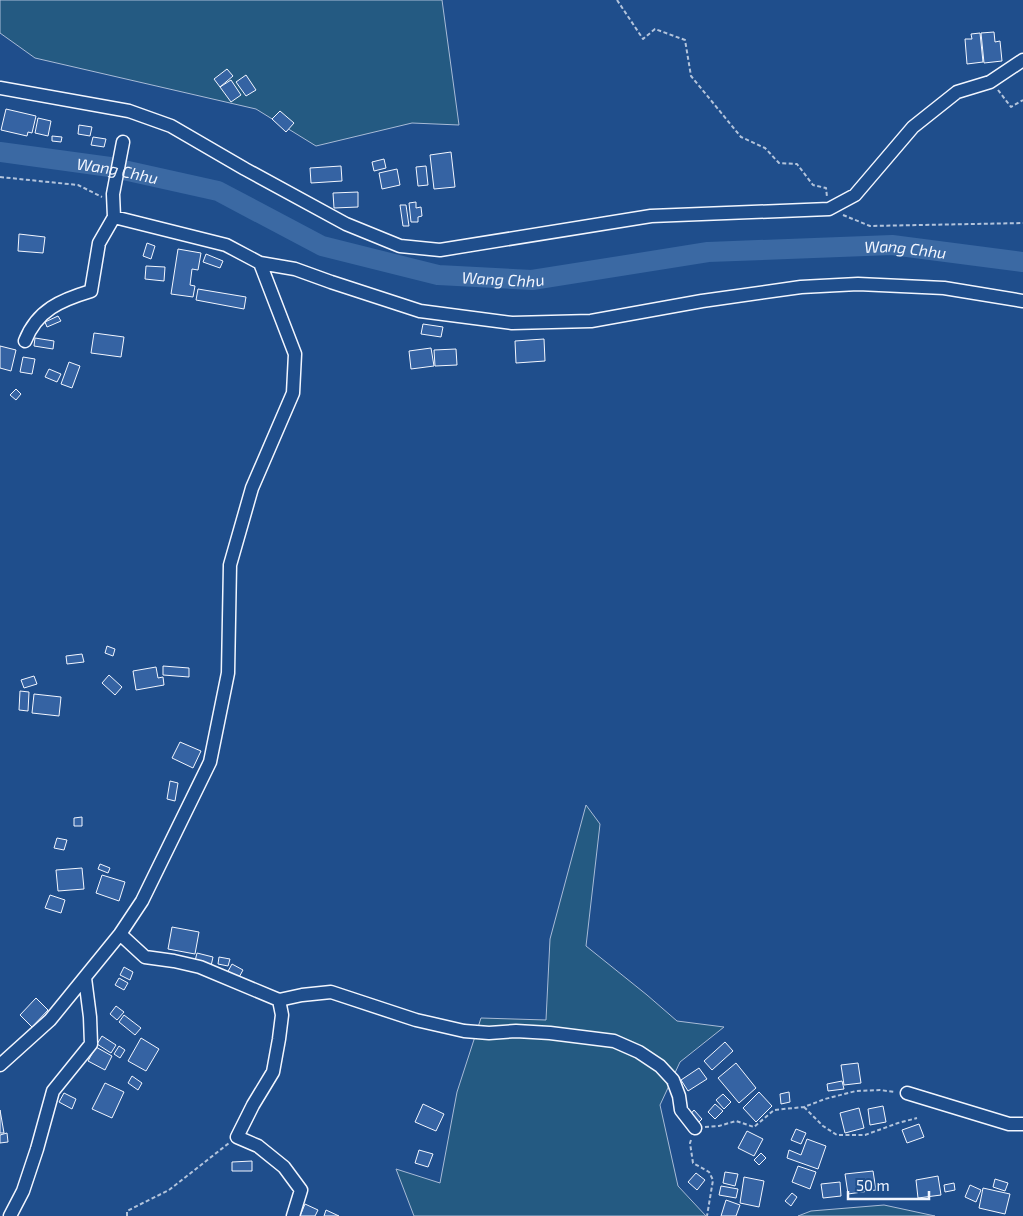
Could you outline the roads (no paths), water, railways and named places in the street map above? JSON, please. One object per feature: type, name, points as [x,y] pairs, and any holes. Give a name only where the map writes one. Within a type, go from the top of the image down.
[{"type":"street","points":[[0,88],[129,111],[172,126],[244,169],[346,224],[400,246],[440,250],[651,216],[829,209],[855,195],[913,127],[957,92],[990,82],[1023,60]]},
{"type":"street","points":[[25,341],[30,328],[47,310],[72,297],[91,291],[99,243],[114,217],[113,198],[123,142]]},
{"type":"street","points":[[114,217],[226,245],[260,263],[295,269],[420,311],[512,323],[591,321],[702,301],[801,287],[858,284],[944,288],[1023,301]]},
{"type":"street","points":[[0,1065],[50,1020],[120,934],[142,901],[210,762],[228,674],[230,565],[252,488],[293,393],[295,354],[260,263]]},
{"type":"street","points":[[120,934],[145,957],[200,967],[280,1000],[302,995],[331,992],[416,1020],[464,1031],[489,1033],[542,1032],[614,1041],[639,1052],[660,1066],[673,1080],[679,1096],[681,1110],[695,1128]]},
{"type":"street","points":[[10,1216],[23,1191],[37,1150],[53,1091],[91,1044],[90,1016],[85,978]]},
{"type":"street","points":[[280,1000],[282,1015],[273,1072],[237,1137],[258,1146],[284,1167],[301,1190],[294,1216]]},
{"type":"street","points":[[907,1093],[1009,1124],[1023,1124]]},
{"type":"waterway","name":"Wang Chhu","points":[[0,152],[110,167],[218,191],[322,246],[438,275],[532,280],[708,252],[892,245],[1023,262]]}]
